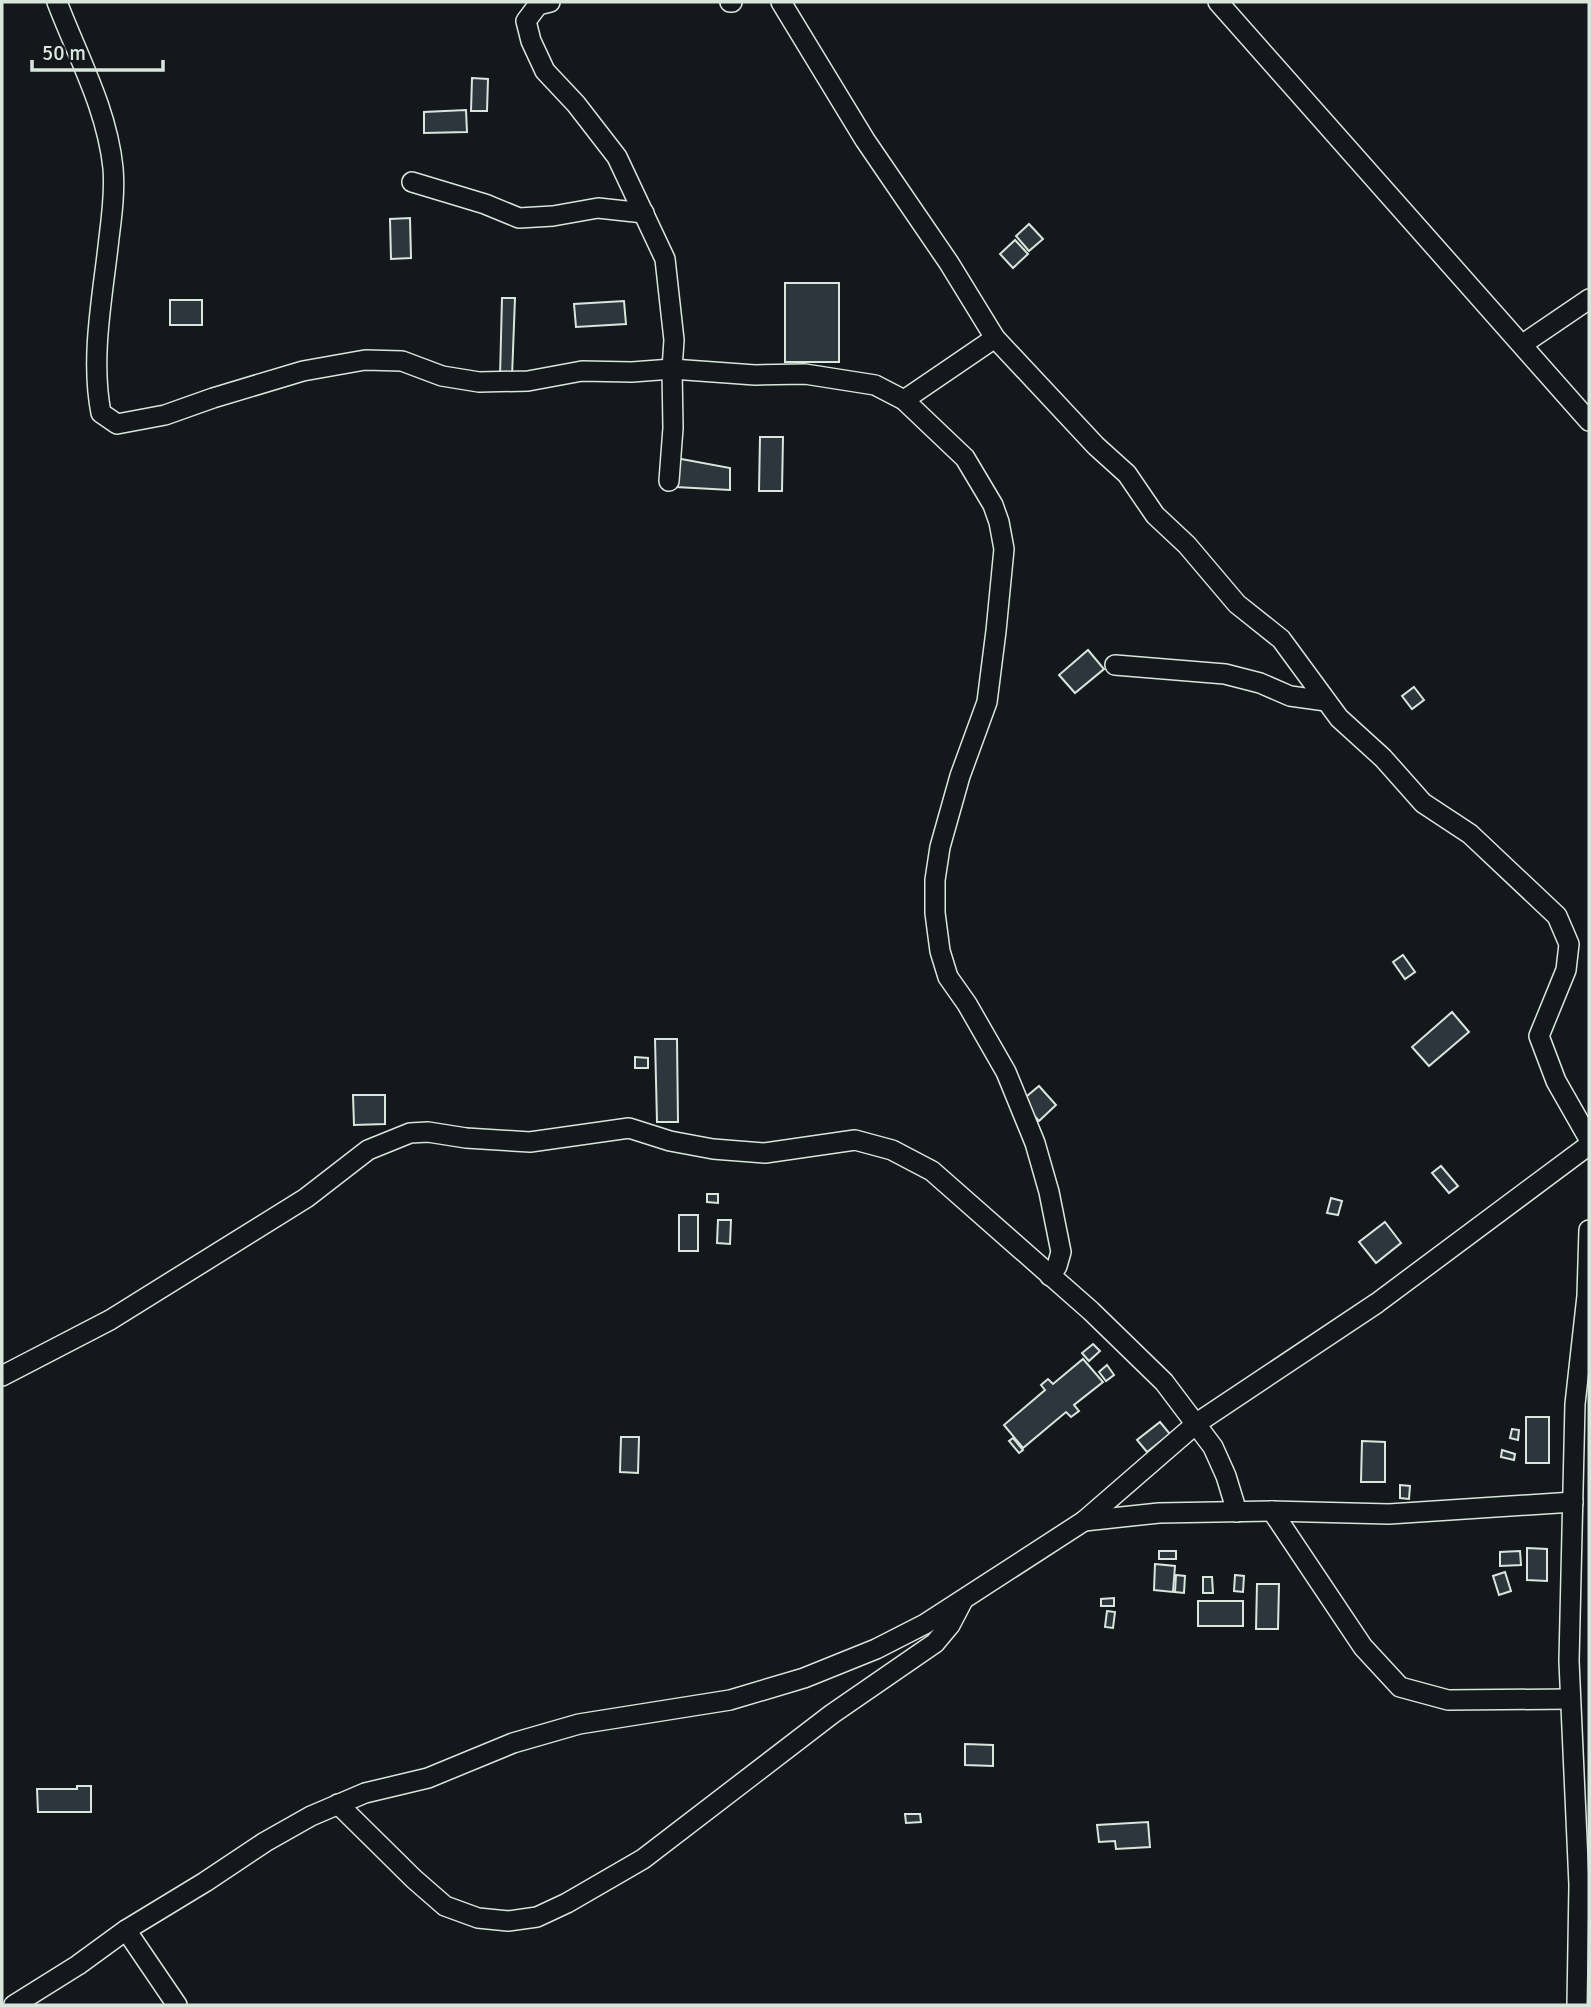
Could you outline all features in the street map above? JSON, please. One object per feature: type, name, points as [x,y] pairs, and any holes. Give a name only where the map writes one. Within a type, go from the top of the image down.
[{"type":"street","points":[[57,2],[89,74],[105,127],[113,169],[112,214],[101,310],[96,387],[102,413],[117,424],[165,415],[303,371],[365,360],[402,361],[442,376],[479,382],[528,381],[582,371],[632,372],[672,369],[755,375],[806,374],[875,385],[904,400],[965,458],[993,505],[1004,549],[987,702],[960,776],[940,847],[935,880],[936,913],[940,951],[948,977],[967,1004],[1006,1072],[1035,1143],[1049,1192],[1061,1252],[1057,1266],[1050,1276]]},
{"type":"street","points":[[550,2],[538,5],[526,21],[531,41],[545,71],[576,104],[617,156],[665,259],[674,340],[673,428],[669,481]]},
{"type":"street","points":[[781,2],[865,140],[995,338],[1096,446],[1128,474],[1155,515],[1187,545],[1237,604],[1281,639],[1325,701],[1383,758],[1423,803],[1470,834],[1557,916],[1569,943],[1566,970],[1539,1036],[1556,1081],[1589,1139]]},
{"type":"street","points":[[1218,2],[1589,421]]},
{"type":"street","points":[[412,182],[485,204],[519,218],[553,216],[598,208],[644,213]]},
{"type":"street","points":[[1523,345],[1589,299]]},
{"type":"street","points":[[904,400],[995,338]]},
{"type":"street","points":[[1115,665],[1225,674],[1260,683],[1290,696],[1325,701]]},
{"type":"street","points":[[2,1376],[110,1320],[306,1198],[368,1150],[410,1133],[428,1132],[466,1138],[530,1142],[629,1128],[713,1149],[765,1153],[855,1140],[892,1150],[932,1171],[1005,1233],[1155,1373],[1197,1423],[1213,1447],[1226,1476],[1237,1512]]},
{"type":"street","points":[[14,2005],[78,1965],[126,1930],[285,1830],[338,1804],[365,1793],[428,1778],[513,1744],[579,1724],[730,1700],[804,1678],[876,1649],[925,1624],[1084,1521],[1197,1423],[1377,1303],[1589,1145]]},
{"type":"street","points":[[1577,2005],[1584,1885],[1569,1661],[1573,1502],[1582,1399],[1589,1230]]},
{"type":"street","points":[[1084,1521],[1159,1513],[1272,1511],[1389,1514],[1573,1502]]},
{"type":"street","points":[[1272,1511],[1363,1647],[1400,1687],[1448,1700],[1570,1699]]},
{"type":"street","points":[[338,1804],[414,1880],[445,1906],[478,1918],[508,1921],[537,1917],[567,1903],[643,1859],[832,1714],[935,1643],[950,1625],[962,1600]]},
{"type":"street","points":[[126,1930],[177,2005]]},
{"type":"building","points":[[472,78],[488,79],[487,111],[471,111]]},
{"type":"building","points":[[466,110],[467,132],[424,133],[424,112]]},
{"type":"building","points":[[410,218],[411,258],[391,259],[390,219]]},
{"type":"building","points":[[1029,224],[1043,239],[1029,251],[1016,236]]},
{"type":"building","points":[[1015,240],[1028,254],[1013,268],[1000,254]]},
{"type":"building","points":[[785,283],[839,283],[839,362],[785,362]]},
{"type":"building","points":[[502,298],[515,298],[512,377],[500,377]]},
{"type":"building","points":[[170,300],[202,300],[202,325],[170,325]]},
{"type":"building","points":[[624,301],[626,324],[576,327],[574,304]]},
{"type":"building","points":[[760,437],[783,437],[782,491],[759,491]]},
{"type":"building","points":[[676,458],[730,468],[730,490],[676,487]]},
{"type":"building","points":[[1088,650],[1104,669],[1075,693],[1059,675]]},
{"type":"building","points":[[1414,687],[1424,700],[1412,709],[1402,696]]},
{"type":"building","points":[[1403,955],[1415,972],[1405,979],[1393,962]]},
{"type":"building","points":[[1452,1012],[1469,1032],[1429,1066],[1412,1047]]},
{"type":"building","points":[[655,1039],[677,1039],[678,1122],[657,1122]]},
{"type":"building","points":[[635,1057],[648,1058],[648,1068],[635,1068]]},
{"type":"building","points":[[1039,1086],[1056,1105],[1039,1121],[1021,1101]]},
{"type":"building","points":[[353,1095],[385,1095],[385,1124],[354,1125]]},
{"type":"building","points":[[1441,1166],[1458,1186],[1449,1193],[1432,1173]]},
{"type":"building","points":[[707,1194],[718,1194],[718,1203],[707,1202]]},
{"type":"building","points":[[1331,1198],[1342,1201],[1338,1215],[1327,1213]]},
{"type":"building","points":[[679,1215],[698,1215],[698,1251],[679,1251]]},
{"type":"building","points":[[718,1220],[731,1220],[730,1244],[717,1243]]},
{"type":"building","points":[[1385,1222],[1401,1243],[1376,1263],[1359,1242]]},
{"type":"building","points":[[1093,1344],[1100,1351],[1089,1361],[1082,1353]]},
{"type":"building","points":[[1083,1359],[1103,1382],[1074,1405],[1079,1411],[1071,1417],[1066,1412],[1023,1448],[1004,1425],[1045,1390],[1041,1385],[1048,1379],[1053,1384]]},
{"type":"building","points":[[1107,1365],[1114,1375],[1106,1381],[1099,1372]]},
{"type":"building","points":[[1526,1417],[1549,1417],[1549,1463],[1526,1463]]},
{"type":"building","points":[[1160,1422],[1170,1434],[1147,1452],[1137,1440]]},
{"type":"building","points":[[1512,1429],[1519,1430],[1518,1440],[1510,1438]]},
{"type":"building","points":[[621,1437],[639,1437],[638,1473],[620,1472]]},
{"type":"building","points":[[1013,1438],[1023,1450],[1019,1453],[1009,1441]]},
{"type":"building","points":[[1362,1441],[1385,1442],[1385,1482],[1361,1482]]},
{"type":"building","points":[[1502,1450],[1515,1454],[1514,1460],[1501,1457]]},
{"type":"building","points":[[1400,1485],[1410,1486],[1409,1499],[1400,1498]]},
{"type":"building","points":[[1527,1548],[1547,1549],[1547,1581],[1527,1580]]},
{"type":"building","points":[[1159,1551],[1176,1551],[1176,1559],[1159,1559]]},
{"type":"building","points":[[1520,1551],[1521,1565],[1500,1566],[1500,1552]]},
{"type":"building","points":[[1155,1564],[1175,1566],[1173,1592],[1154,1590]]},
{"type":"building","points":[[1505,1572],[1511,1591],[1499,1595],[1493,1576]]},
{"type":"building","points":[[1176,1575],[1185,1576],[1184,1593],[1175,1592]]},
{"type":"building","points":[[1235,1575],[1244,1576],[1243,1592],[1234,1591]]},
{"type":"building","points":[[1203,1577],[1212,1577],[1213,1593],[1203,1593]]},
{"type":"building","points":[[1257,1584],[1279,1584],[1278,1629],[1256,1629]]},
{"type":"building","points":[[1114,1598],[1114,1606],[1101,1606],[1101,1599]]},
{"type":"building","points":[[1198,1601],[1243,1601],[1243,1626],[1198,1626]]},
{"type":"building","points":[[1107,1611],[1115,1612],[1113,1628],[1105,1627]]},
{"type":"building","points":[[965,1744],[993,1745],[993,1766],[965,1765]]},
{"type":"building","points":[[77,1786],[91,1786],[91,1812],[38,1812],[37,1789],[77,1789]]},
{"type":"building","points":[[905,1814],[920,1814],[921,1822],[906,1823]]},
{"type":"building","points":[[1148,1822],[1150,1847],[1116,1849],[1115,1841],[1099,1842],[1097,1825]]}]
